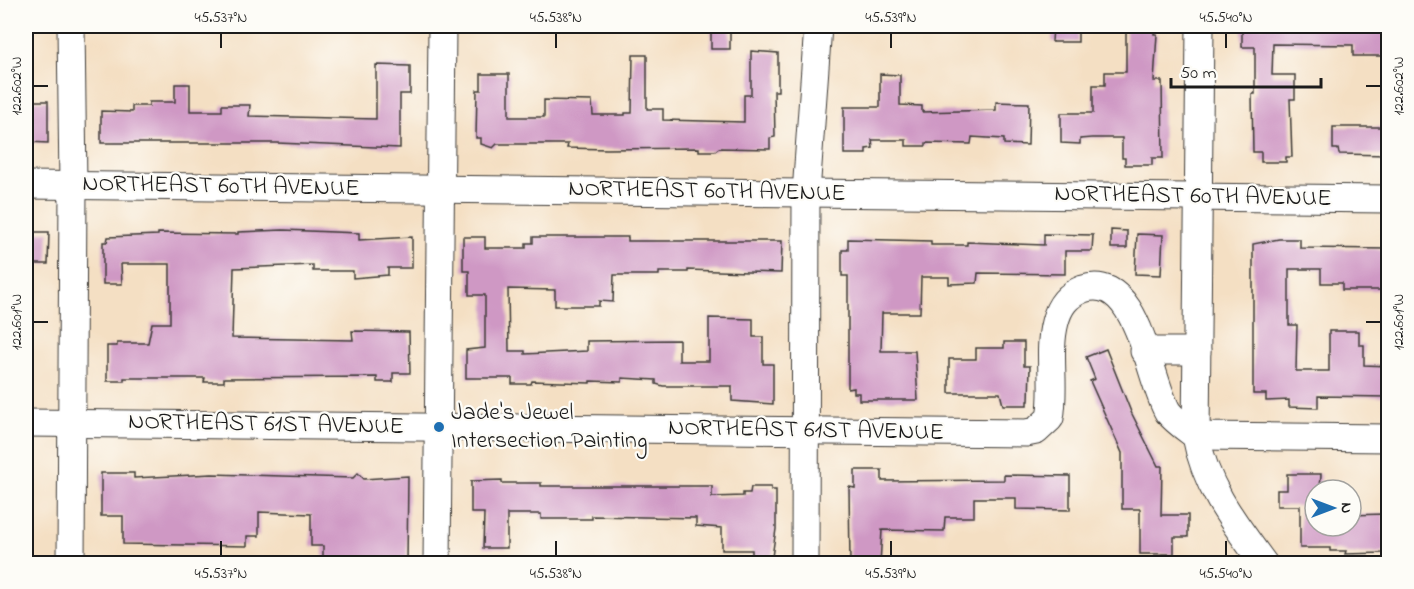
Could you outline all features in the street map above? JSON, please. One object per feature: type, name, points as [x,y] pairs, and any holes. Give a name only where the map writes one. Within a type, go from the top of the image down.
[{"type":"street","points":[[71,26],[74,185],[71,564]]},
{"type":"street","points":[[437,564],[442,26]]},
{"type":"street","points":[[805,564],[806,193],[818,26]]},
{"type":"street","points":[[1200,26],[1196,436],[1201,463],[1213,490],[1264,564]]},
{"type":"street","name":"NORTHEAST 60TH AVENUE","points":[[26,185],[1389,199]]},
{"type":"street","name":"NORTHEAST 61ST AVENUE","points":[[26,423],[806,432],[1036,431],[1050,418],[1054,324],[1057,314],[1062,303],[1070,295],[1097,287],[1110,290],[1121,297],[1132,313],[1144,351],[1169,413],[1196,436]]},
{"type":"street","points":[[1144,351],[1197,351]]},
{"type":"street","points":[[1196,436],[1389,438]]},
{"type":"building","points":[[711,26],[730,27],[730,49],[711,49]]},
{"type":"building","points":[[1053,26],[1078,26],[1078,42],[1052,42]]},
{"type":"building","points":[[1126,26],[1154,26],[1154,34],[1157,34],[1154,81],[1162,81],[1163,158],[1152,158],[1152,165],[1125,165],[1125,158],[1122,158],[1122,138],[1080,139],[1080,144],[1061,143],[1061,113],[1093,113],[1093,85],[1105,85],[1105,72],[1126,72]]},
{"type":"building","points":[[1242,26],[1389,26],[1389,56],[1353,56],[1353,45],[1273,44],[1272,75],[1295,75],[1295,99],[1290,99],[1292,157],[1286,157],[1286,162],[1261,162],[1261,152],[1253,152],[1252,94],[1255,94],[1255,47],[1242,47]]},
{"type":"building","points":[[751,51],[778,53],[778,91],[774,91],[775,137],[770,138],[770,149],[719,148],[715,151],[699,151],[699,148],[567,148],[568,144],[497,144],[493,148],[481,144],[481,138],[476,138],[477,90],[481,90],[481,74],[509,74],[509,117],[544,117],[544,100],[592,101],[593,115],[625,115],[625,113],[632,113],[633,55],[647,55],[647,109],[663,109],[663,120],[744,122],[744,95],[751,95]]},
{"type":"building","points":[[376,65],[410,66],[410,94],[400,94],[400,148],[277,143],[101,143],[101,111],[132,112],[132,106],[149,106],[149,102],[175,102],[175,84],[190,84],[190,111],[222,111],[222,105],[250,105],[249,116],[376,119]]},
{"type":"building","points":[[880,74],[900,75],[900,105],[922,106],[922,112],[996,110],[996,102],[1029,103],[1028,145],[1004,144],[1004,139],[972,137],[971,144],[926,143],[926,146],[906,146],[906,140],[872,140],[873,148],[866,149],[866,154],[844,154],[844,107],[880,107]]},
{"type":"building","points":[[26,101],[48,101],[48,143],[28,142]]},
{"type":"building","points":[[1333,127],[1389,127],[1389,155],[1339,154],[1338,149],[1333,149]]},
{"type":"building","points":[[283,230],[359,233],[359,240],[412,237],[412,268],[388,268],[388,275],[353,278],[353,271],[313,271],[313,265],[234,268],[232,338],[353,340],[352,331],[409,332],[410,373],[393,373],[393,382],[377,382],[377,377],[224,378],[224,382],[204,382],[205,378],[124,378],[124,381],[107,381],[107,346],[117,346],[117,343],[148,343],[152,323],[170,323],[170,264],[121,264],[122,284],[103,284],[103,242],[107,242],[108,237],[158,235],[158,233],[238,234],[238,232]]},
{"type":"building","points":[[1111,230],[1127,231],[1127,248],[1111,248]]},
{"type":"building","points":[[29,232],[49,232],[48,264],[26,264],[26,238],[29,238]]},
{"type":"building","points":[[1044,234],[1093,235],[1092,251],[1065,251],[1065,274],[978,273],[977,283],[949,284],[949,277],[921,277],[920,313],[882,313],[881,351],[915,351],[918,400],[859,400],[859,393],[854,393],[854,388],[848,389],[848,276],[842,276],[842,250],[848,250],[848,239],[931,241],[931,245],[967,245],[967,242],[1044,245]]},
{"type":"building","points":[[1137,234],[1163,235],[1161,275],[1135,274]]},
{"type":"building","points":[[463,237],[485,237],[485,248],[526,248],[526,243],[533,243],[533,237],[628,237],[628,241],[782,241],[781,273],[688,270],[688,272],[659,272],[659,275],[614,275],[613,302],[599,301],[599,306],[555,306],[555,290],[508,289],[509,351],[525,351],[525,354],[587,351],[587,341],[679,340],[679,361],[709,361],[709,318],[753,319],[753,337],[763,337],[763,364],[773,364],[773,404],[732,401],[732,386],[663,386],[656,384],[656,380],[622,378],[622,382],[532,381],[531,384],[512,384],[512,378],[466,378],[466,350],[485,348],[485,295],[469,295],[469,271],[463,271]]},
{"type":"building","points":[[1279,239],[1300,239],[1300,248],[1389,249],[1389,290],[1342,290],[1342,283],[1321,283],[1321,269],[1289,269],[1289,325],[1297,325],[1296,371],[1329,371],[1329,331],[1359,331],[1359,345],[1364,345],[1364,365],[1389,366],[1389,397],[1318,396],[1318,408],[1289,407],[1289,400],[1266,401],[1266,394],[1253,394],[1253,244]]},
{"type":"building","points":[[1004,342],[1024,342],[1024,366],[1030,366],[1027,405],[1003,405],[1000,393],[949,393],[949,359],[976,359],[976,348],[1004,348]]},
{"type":"building","points":[[1106,349],[1131,412],[1158,466],[1162,466],[1161,515],[1188,515],[1188,537],[1174,537],[1174,554],[1140,554],[1140,509],[1122,509],[1122,453],[1090,381],[1095,379],[1086,357]]},
{"type":"building","points":[[855,470],[882,470],[882,481],[1004,480],[1004,475],[1070,476],[1070,510],[1016,509],[1016,498],[974,498],[974,517],[945,517],[944,531],[882,530],[880,564],[850,564],[849,487],[855,488]]},
{"type":"building","points":[[101,473],[134,473],[134,478],[212,474],[353,478],[358,473],[364,479],[408,476],[407,564],[323,564],[323,546],[311,546],[311,514],[259,512],[259,536],[247,536],[247,546],[123,544],[123,516],[101,516]]},
{"type":"building","points":[[1287,474],[1321,474],[1321,478],[1303,478],[1303,538],[1363,538],[1363,515],[1384,514],[1384,553],[1345,554],[1346,551],[1330,551],[1330,548],[1300,548],[1300,506],[1277,506],[1277,490],[1287,490]]},
{"type":"building","points":[[502,480],[502,483],[541,483],[541,486],[712,486],[712,497],[743,496],[743,493],[750,493],[751,487],[771,487],[771,490],[776,490],[776,529],[771,564],[752,564],[752,550],[722,550],[722,528],[696,526],[696,518],[592,516],[592,519],[541,519],[541,514],[507,514],[507,548],[483,548],[484,513],[471,513],[471,481]]},
{"type":"place","name":"Jade's Jewel Intersection Painting","points":[[439,427]]}]
